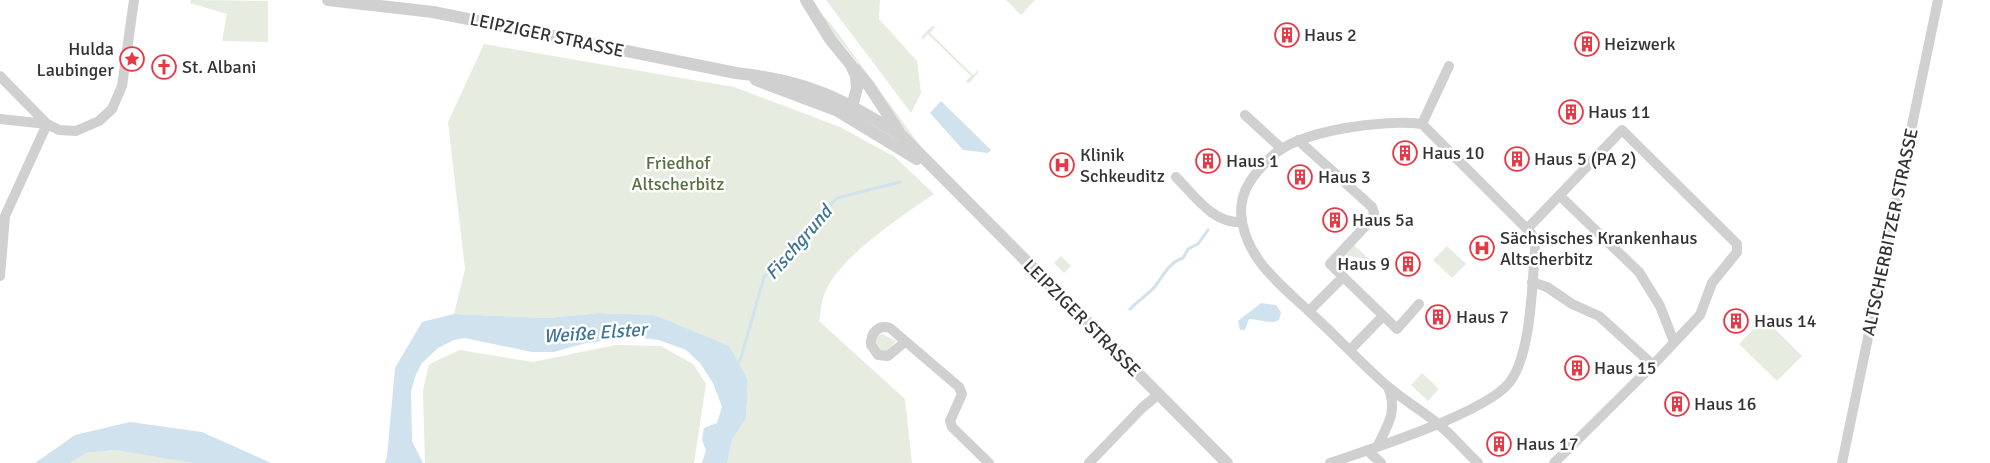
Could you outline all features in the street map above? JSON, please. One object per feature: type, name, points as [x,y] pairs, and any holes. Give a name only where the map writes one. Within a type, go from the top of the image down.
[{"type":"street","points":[[0,76],[47,124],[59,130],[76,131],[99,121],[112,109],[122,86],[134,0]]},
{"type":"street","name":"LEIPZIGER STRASSE","points":[[328,0],[433,12],[736,73],[770,76],[830,94],[851,111],[902,136]]},
{"type":"street","name":"LEIPZIGER STRASSE","points":[[806,0],[830,40],[875,96],[902,136],[1227,463]]},
{"type":"street","name":"ALTSCHERBITZER STRASSE","points":[[1842,463],[1938,0]]},
{"type":"street","points":[[851,65],[857,82],[851,111]]},
{"type":"street","points":[[1422,124],[1449,66]]},
{"type":"street","name":"LEIPZIGER STRASSE","points":[[736,73],[851,111]]},
{"type":"street","points":[[868,120],[875,96]]},
{"type":"street","points":[[1245,115],[1281,148]]},
{"type":"street","points":[[0,119],[47,124]]},
{"type":"street","name":"LEIPZIGER STRASSE","points":[[868,120],[938,173]]},
{"type":"street","points":[[1330,463],[1438,424],[1487,400],[1509,384],[1523,352],[1535,241],[1528,228],[1422,124],[1411,123],[1348,128],[1298,140],[1281,148],[1256,172],[1246,188],[1242,201],[1242,222],[1256,255],[1276,283],[1309,311],[1387,386],[1438,424],[1478,463]]},
{"type":"street","points":[[0,276],[5,216],[47,124]]},
{"type":"street","points":[[1528,228],[1622,130],[1737,244],[1737,252],[1712,283],[1700,315],[1653,365],[1554,463]]},
{"type":"street","points":[[1298,140],[1372,207],[1374,213],[1371,220],[1330,264],[1397,329],[1420,304]]},
{"type":"street","points":[[1176,177],[1219,219],[1231,223],[1242,222]]},
{"type":"street","points":[[1560,196],[1639,272],[1660,306],[1674,342]]},
{"type":"street","points":[[1309,311],[1343,276]]},
{"type":"street","points":[[1532,282],[1547,287],[1572,304],[1599,316],[1653,365]]},
{"type":"street","points":[[1350,350],[1383,316]]},
{"type":"street","points":[[905,342],[959,387],[962,394],[950,420],[952,427],[989,463]]},
{"type":"street","points":[[1378,446],[1393,411],[1393,400],[1387,386]]},
{"type":"street","points":[[1088,463],[1158,394]]},
{"type":"street","points":[[1367,450],[1380,462]]},
{"type":"green space","points":[[191,0],[268,1],[268,42],[222,41],[227,14],[190,3]]},
{"type":"green space","points":[[826,0],[880,0],[879,19],[917,61],[921,93],[911,113]]},
{"type":"green space","points":[[1006,0],[1035,0],[1021,15]]},
{"type":"green space","points":[[815,7],[831,24],[924,151],[899,123],[864,71],[826,24]]},
{"type":"green space","points":[[932,26],[935,27],[930,33],[973,75],[979,69],[978,73],[969,83],[965,82],[971,76],[928,34],[922,40],[922,36]]},
{"type":"green space","name":"Friedhof Altscherbitz","points":[[484,44],[734,87],[840,127],[895,157],[934,194],[872,239],[842,267],[831,281],[824,295],[819,321],[905,399],[912,463],[727,463],[733,438],[746,419],[748,380],[654,315],[600,313],[547,318],[454,314],[465,269],[448,122]]},
{"type":"green space","points":[[1353,244],[1370,260],[1344,255]]},
{"type":"green space","points":[[1447,246],[1466,264],[1452,278],[1433,260]]},
{"type":"green space","points":[[1061,256],[1071,266],[1064,273],[1054,263]]},
{"type":"green space","points":[[1764,318],[1802,356],[1777,381],[1739,344]]},
{"type":"green space","points":[[882,334],[896,341],[889,350],[882,353],[876,349],[875,337]]},
{"type":"green space","points":[[615,345],[661,346],[693,364],[706,384],[694,463],[425,463],[423,390],[429,364],[460,350],[533,362]]},
{"type":"green space","points":[[1422,373],[1439,389],[1428,401],[1411,385]]},
{"type":"green space","points":[[115,450],[193,463],[70,463],[86,453]]},
{"type":"water","points":[[941,101],[991,150],[988,153],[963,150],[930,113]]},
{"type":"water","points":[[1261,303],[1276,305],[1281,312],[1279,320],[1269,322],[1249,319],[1245,330],[1240,330],[1238,321]]},
{"type":"water","name":"Weiße Elster","points":[[600,313],[654,315],[729,346],[748,380],[746,419],[733,438],[727,463],[702,463],[706,450],[702,440],[704,428],[717,423],[722,407],[713,383],[700,363],[686,350],[659,340],[636,337],[586,343],[554,352],[532,352],[465,338],[454,340],[438,348],[421,364],[411,391],[412,441],[423,463],[385,463],[395,368],[422,322],[454,314],[547,318]]},
{"type":"water","points":[[130,422],[202,432],[271,463],[193,463],[115,450],[86,453],[70,463],[35,463],[75,435]]},
{"type":"waterway","name":"Fischgrund","points":[[737,365],[741,358],[764,277],[804,241],[815,221],[837,198],[900,182]]},
{"type":"waterway","points":[[1130,309],[1153,288],[1171,265],[1183,258],[1188,249],[1198,244],[1208,230]]},
{"type":"place","name":"Haus 2","points":[[1287,35]]},
{"type":"place","name":"Heizwerk","points":[[1587,44]]},
{"type":"place","name":"Hulda Laubinger","points":[[132,59]]},
{"type":"place","name":"St. Albani","points":[[164,67]]},
{"type":"place","name":"Haus 11","points":[[1571,112]]},
{"type":"place","name":"Haus 10","points":[[1405,153]]},
{"type":"place","name":"Haus 5 (PA 2)","points":[[1517,159]]},
{"type":"place","name":"Haus 1","points":[[1208,161]]},
{"type":"place","name":"Klinik Schkeuditz","points":[[1062,165]]},
{"type":"place","name":"Haus 3","points":[[1300,177]]},
{"type":"place","name":"Haus 5a","points":[[1335,220]]},
{"type":"place","name":"Sächsisches Krankenhaus Altscherbitz","points":[[1482,248]]},
{"type":"place","name":"Haus 9","points":[[1408,264]]},
{"type":"place","name":"Haus 7","points":[[1438,317]]},
{"type":"place","name":"Haus 14","points":[[1736,321]]},
{"type":"place","name":"Haus 15","points":[[1577,368]]},
{"type":"place","name":"Haus 16","points":[[1677,404]]},
{"type":"place","name":"Haus 17","points":[[1499,444]]}]
